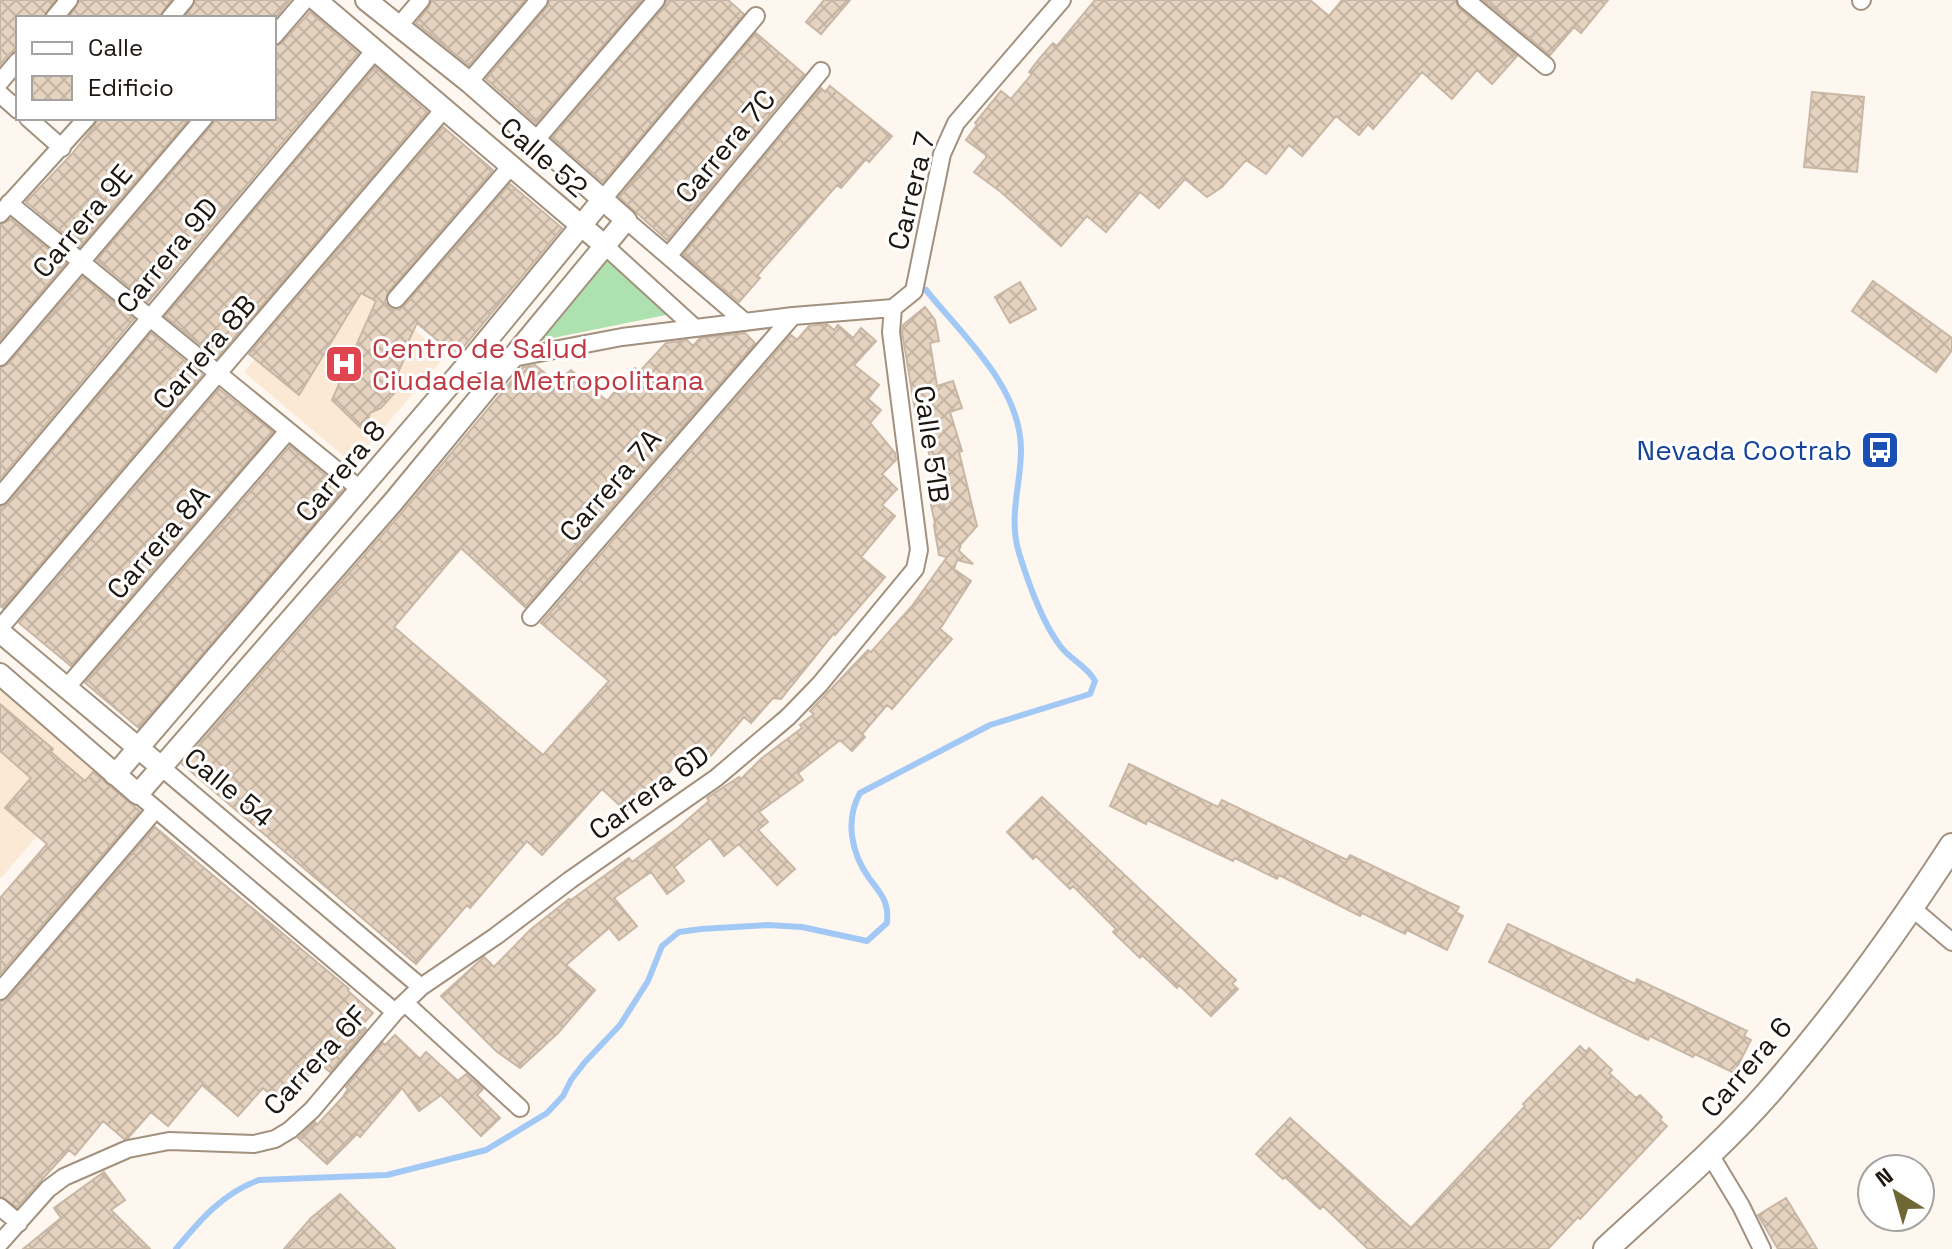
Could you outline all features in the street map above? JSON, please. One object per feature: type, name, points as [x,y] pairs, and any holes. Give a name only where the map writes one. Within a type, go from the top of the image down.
[{"type":"main road","name":"Carrera 6","points":[[1606,1249],[1768,1093],[1912,908],[1952,846]]},
{"type":"street","points":[[56,16],[69,0]]},
{"type":"street","points":[[172,16],[185,0]]},
{"type":"street","points":[[276,34],[305,0]]},
{"type":"street","name":"Calle 52","points":[[316,0],[512,165],[695,328]]},
{"type":"street","name":"Calle 52","points":[[366,0],[469,82],[745,322]]},
{"type":"street","points":[[398,27],[421,0]]},
{"type":"street","points":[[469,82],[539,0]]},
{"type":"street","points":[[535,141],[656,0]]},
{"type":"street","name":"Carrera 7","points":[[893,308],[914,291],[942,154],[956,123],[1062,0]]},
{"type":"street","points":[[1466,0],[1546,66]]},
{"type":"street","name":"Carrera 8","points":[[115,775],[465,367],[756,16]]},
{"type":"street","name":"Carrera 9D","points":[[0,496],[376,49]]},
{"type":"street","points":[[0,82],[16,63]]},
{"type":"street","name":"Carrera 7C","points":[[669,255],[821,71]]},
{"type":"street","points":[[0,94],[16,108]]},
{"type":"street","name":"Carrera 8B","points":[[0,630],[445,108]]},
{"type":"street","points":[[30,120],[62,148]]},
{"type":"street","points":[[85,120],[4,208],[81,261],[361,490]]},
{"type":"street","name":"Carrera 9E","points":[[0,357],[202,120]]},
{"type":"street","points":[[396,299],[512,165]]},
{"type":"street","points":[[138,794],[394,501],[626,220]]},
{"type":"street","points":[[465,367],[622,337],[793,316],[893,308]]},
{"type":"street","name":"Calle 51B","points":[[893,308],[891,332],[919,550],[915,569],[904,583]]},
{"type":"street","name":"Carrera 7A","points":[[531,617],[793,316]]},
{"type":"street","name":"Carrera 8A","points":[[67,687],[288,431]]},
{"type":"street","name":"Carrera 6D","points":[[400,1007],[421,987],[716,778],[799,706],[904,583]]},
{"type":"street","name":"Calle 54","points":[[0,630],[421,987]]},
{"type":"street","points":[[0,674],[115,775],[520,1108]]},
{"type":"street","points":[[0,991],[156,809]]},
{"type":"street","points":[[1912,908],[1952,942]]},
{"type":"street","name":"Carrera 6F","points":[[19,1223],[48,1189],[64,1177],[128,1149],[169,1141],[254,1144],[275,1139],[312,1110],[400,1007]]},
{"type":"street","points":[[1709,1153],[1762,1249]]},
{"type":"street","points":[[0,1207],[19,1223],[0,1243]]},
{"type":"shaded area","name":"Centro de Salud Ciudadela Metropolitana","points":[[336,262],[445,356],[353,464],[244,372]]},
{"type":"shaded area","points":[[0,688],[95,769],[0,879]]},
{"type":"green space","points":[[606,252],[676,313],[533,342]]},
{"type":"building","points":[[0,0],[55,0],[44,16],[16,16],[16,51],[0,65]]},
{"type":"building","points":[[80,0],[171,0],[160,16],[69,16]]},
{"type":"building","points":[[196,0],[290,0],[276,17],[185,16]]},
{"type":"building","points":[[432,0],[525,0],[469,65],[416,23]]},
{"type":"building","points":[[550,0],[642,0],[536,123],[486,79]]},
{"type":"building","points":[[667,0],[728,0],[744,14],[603,182],[552,138]]},
{"type":"building","points":[[824,0],[850,0],[821,34],[806,22]]},
{"type":"building","points":[[1095,0],[1310,0],[1329,16],[1342,0],[1455,0],[1459,8],[1517,56],[1492,84],[1477,70],[1452,99],[1422,72],[1373,129],[1368,124],[1359,135],[1336,116],[1302,156],[1289,145],[1266,174],[1246,160],[1222,187],[1207,197],[1185,179],[1159,208],[1140,192],[1106,232],[1087,216],[1061,246],[974,172],[986,155],[966,140],[977,125],[975,123],[1001,91],[1011,99],[1032,74],[1029,72],[1040,58],[1053,43],[1057,46]]},
{"type":"building","points":[[1483,0],[1608,0],[1581,33],[1574,27],[1550,55]]},
{"type":"building","points":[[310,12],[358,53],[148,302],[97,260],[214,120],[276,120],[276,46]]},
{"type":"building","points":[[756,33],[804,74],[667,240],[619,197]]},
{"type":"building","points":[[375,67],[427,112],[217,358],[165,316]]},
{"type":"building","points":[[830,86],[892,136],[869,162],[866,159],[841,188],[837,185],[757,276],[760,278],[739,302],[683,255],[821,88],[825,92]]},
{"type":"building","points":[[1812,92],[1864,97],[1857,172],[1804,167]]},
{"type":"building","points":[[97,120],[188,120],[80,247],[26,202]]},
{"type":"building","points":[[443,127],[493,170],[388,292],[385,302],[389,308],[399,310],[404,306],[510,184],[562,228],[456,356],[417,323],[395,379],[400,387],[381,408],[370,413],[364,431],[332,400],[376,301],[361,293],[299,395],[249,354]]},
{"type":"building","points":[[11,219],[66,263],[0,340],[0,225]]},
{"type":"building","points":[[83,277],[134,319],[0,479],[0,368],[8,364]]},
{"type":"building","points":[[1873,281],[1952,338],[1952,350],[1936,372],[1852,311]]},
{"type":"building","points":[[1020,282],[1036,309],[1010,323],[995,297]]},
{"type":"building","points":[[925,307],[935,320],[939,341],[930,343],[937,386],[953,381],[962,408],[950,412],[962,451],[959,452],[977,526],[961,544],[959,551],[973,564],[957,560],[954,569],[971,581],[940,629],[952,639],[892,709],[887,705],[852,751],[840,740],[798,773],[803,780],[759,812],[768,822],[758,830],[795,869],[777,885],[739,844],[724,856],[710,838],[674,867],[684,881],[667,894],[651,872],[614,898],[637,926],[619,940],[609,928],[566,965],[595,990],[558,1033],[520,1068],[496,1051],[441,996],[484,957],[494,967],[530,930],[569,899],[629,858],[632,862],[678,828],[709,801],[707,798],[739,777],[741,779],[762,758],[802,728],[800,725],[814,714],[810,711],[868,650],[871,652],[912,606],[947,557],[939,555],[928,491],[945,510],[920,421],[917,422],[902,332],[903,325]]},
{"type":"building","points":[[827,324],[834,330],[838,325],[853,338],[861,328],[876,341],[854,365],[879,385],[868,399],[881,410],[870,423],[895,453],[896,460],[882,474],[897,489],[882,505],[895,516],[861,557],[885,577],[834,633],[781,699],[773,698],[751,723],[744,717],[708,759],[693,747],[658,784],[654,781],[626,811],[602,789],[542,855],[527,841],[470,908],[467,905],[416,964],[182,764],[404,510],[523,367],[535,365],[556,382],[571,370],[607,401],[635,368],[640,371],[666,343],[687,340],[693,346],[700,338],[745,333],[755,343],[525,607],[461,548],[394,627],[543,755],[609,681],[541,623],[791,335],[797,340],[809,326]]},
{"type":"building","points":[[151,333],[202,375],[3,608],[0,606],[0,507],[8,503]]},
{"type":"building","points":[[219,389],[273,432],[71,666],[19,623]]},
{"type":"building","points":[[290,446],[343,490],[139,728],[85,683]]},
{"type":"building","points":[[0,704],[85,781],[93,772],[140,811],[0,974],[0,898],[47,844],[5,808],[31,778],[0,751]]},
{"type":"building","points":[[1129,764],[1218,807],[1222,800],[1347,860],[1350,855],[1459,907],[1456,912],[1463,916],[1447,950],[1407,930],[1405,934],[1362,913],[1360,916],[1279,875],[1277,879],[1235,858],[1233,861],[1110,806]]},
{"type":"building","points":[[1042,797],[1236,980],[1232,984],[1238,989],[1211,1016],[1179,985],[1177,988],[1142,955],[1140,958],[1073,886],[1070,889],[1036,856],[1033,859],[1007,832]]},
{"type":"building","points":[[155,827],[349,989],[373,1013],[362,1025],[366,1029],[330,1072],[319,1063],[283,1105],[263,1088],[238,1116],[202,1085],[168,1126],[151,1112],[124,1139],[103,1121],[75,1155],[69,1150],[17,1207],[0,1196],[0,1002],[8,998]]},
{"type":"building","points":[[1508,924],[1635,984],[1637,979],[1747,1031],[1744,1036],[1751,1040],[1734,1073],[1650,1036],[1648,1040],[1489,962]]},
{"type":"building","points":[[395,1035],[420,1059],[426,1052],[458,1081],[466,1074],[483,1089],[477,1095],[500,1118],[481,1136],[441,1095],[419,1111],[402,1088],[360,1137],[357,1134],[327,1164],[298,1138],[315,1122],[317,1125],[342,1098],[348,1089],[346,1087],[383,1043],[385,1045]]},
{"type":"building","points":[[1580,1046],[1586,1052],[1589,1048],[1612,1070],[1609,1073],[1636,1098],[1640,1095],[1667,1126],[1548,1249],[1368,1249],[1323,1206],[1320,1209],[1256,1154],[1290,1118],[1411,1228]]},
{"type":"building","points":[[104,1172],[125,1200],[111,1210],[150,1249],[23,1249],[61,1218],[54,1208]]},
{"type":"building","points":[[340,1194],[395,1249],[284,1249],[311,1218]]},
{"type":"building","points":[[1786,1198],[1817,1249],[1778,1249],[1758,1215]]},
{"type":"waterway","points":[[176,1249],[223,1200],[259,1180],[387,1175],[486,1150],[547,1113],[563,1096],[585,1062],[620,1025],[648,981],[662,946],[679,932],[768,925],[802,927],[867,941],[887,923],[887,909],[854,847],[853,814],[860,793],[990,725],[1090,694],[1095,681],[1054,637],[1036,602],[1019,553],[1015,514],[1021,450],[1011,405],[987,364],[926,290]]},
{"type":"place","name":"Centro de Salud Ciudadela Metropolitana","points":[[344,364]]},
{"type":"place","name":"Nevada Cootrab","points":[[1880,450]]}]
